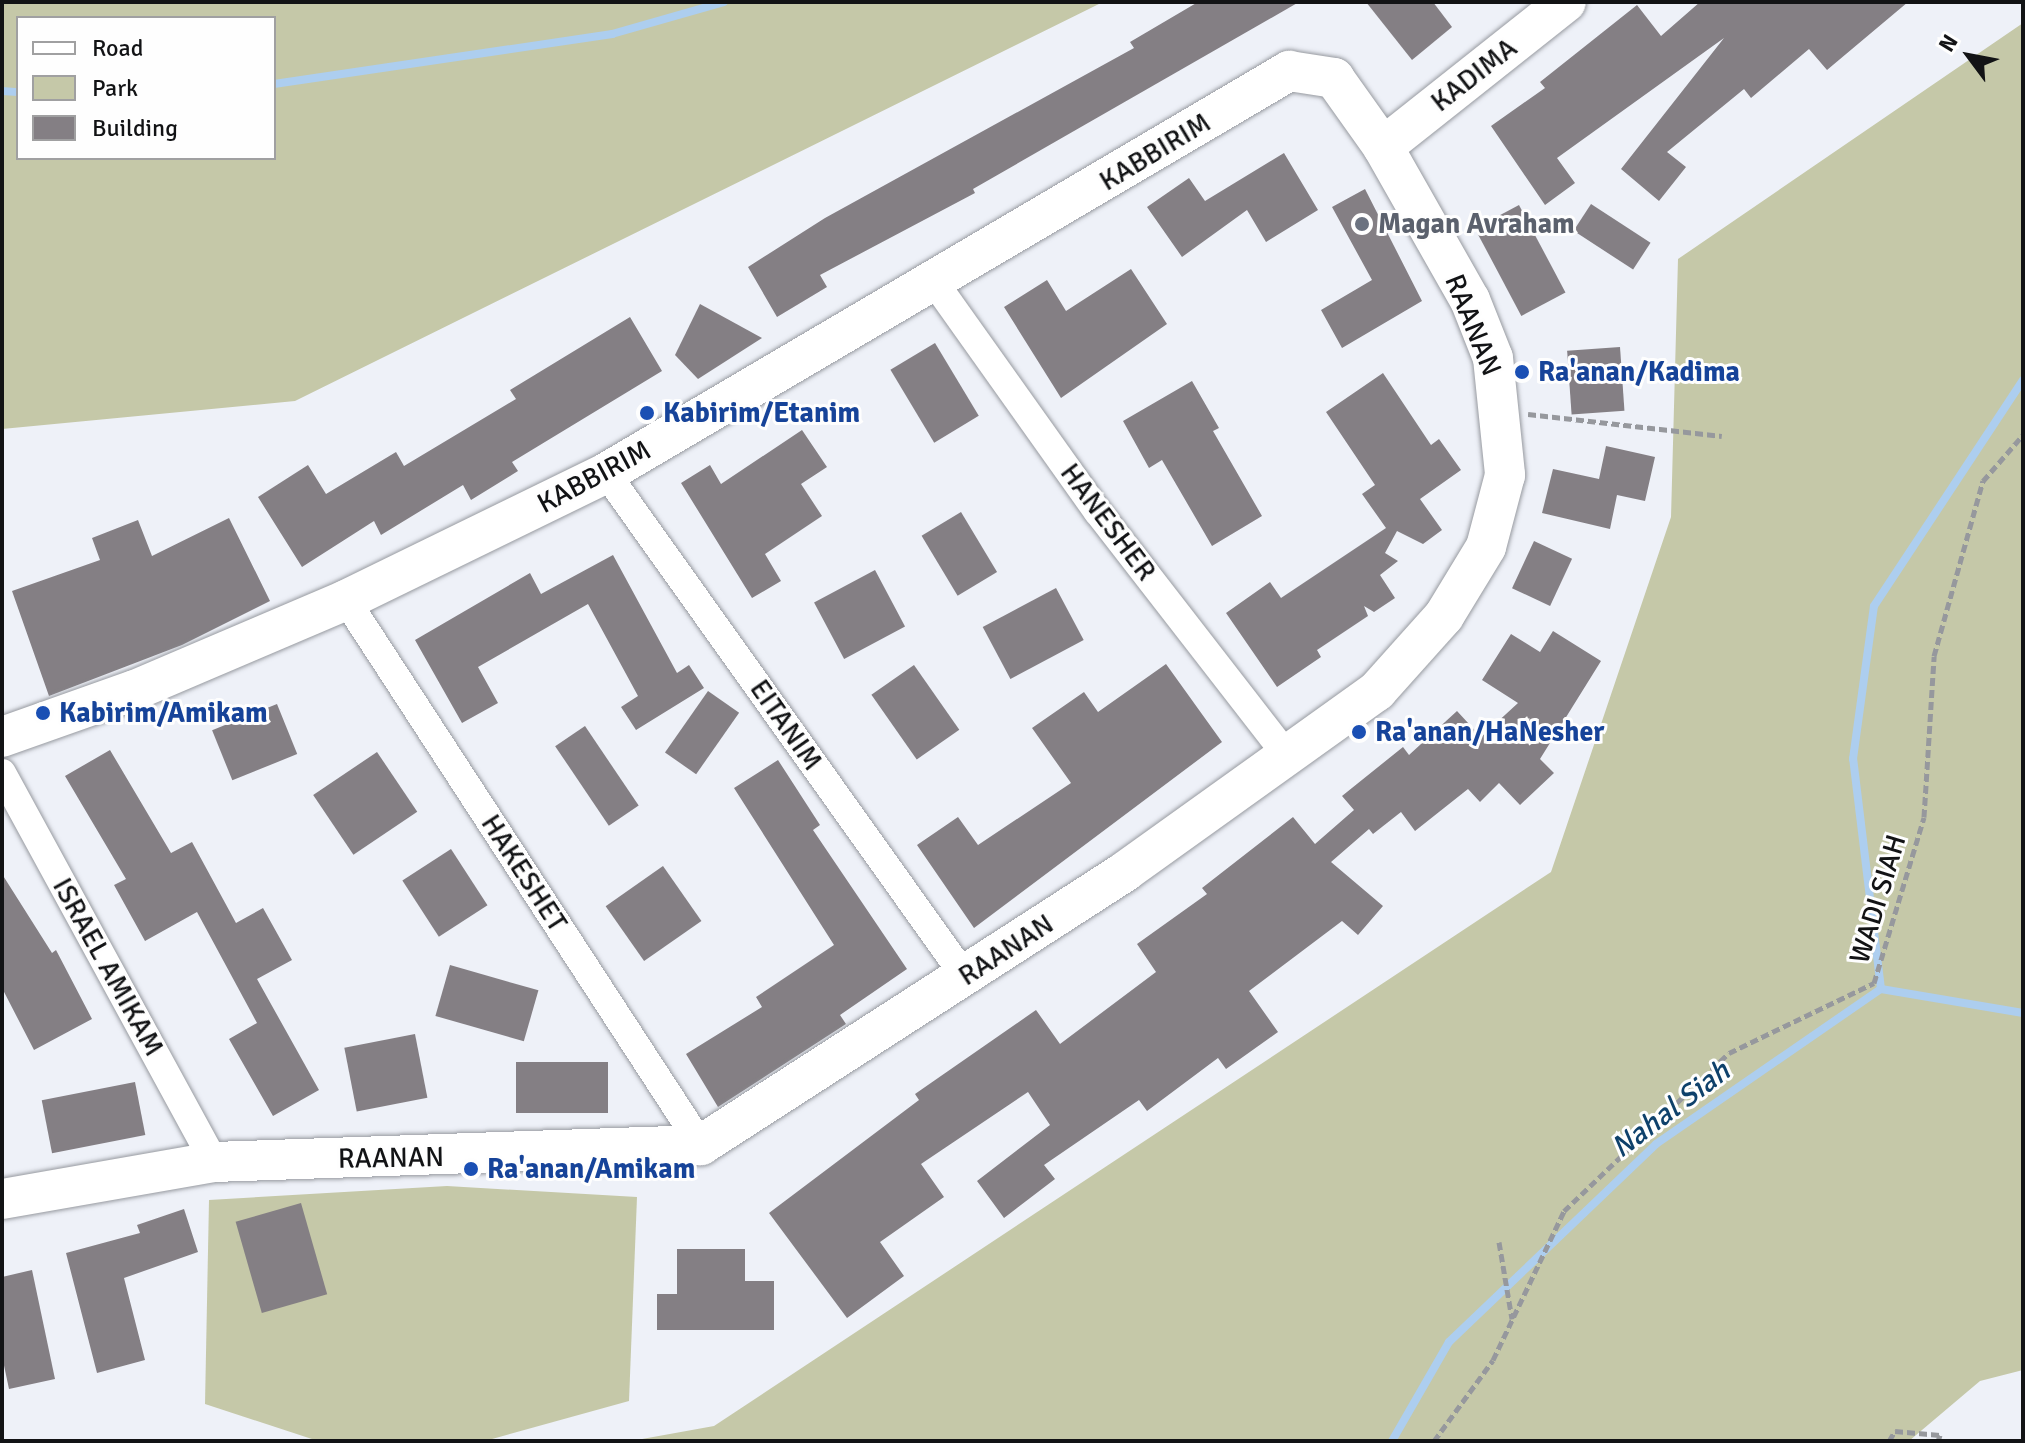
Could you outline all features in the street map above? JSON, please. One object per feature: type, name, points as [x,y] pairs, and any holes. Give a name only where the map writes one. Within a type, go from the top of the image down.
[{"type":"street","name":"KADIMA","points":[[1383,147],[1566,2]]},
{"type":"street","name":"KABBIRIM","points":[[2,737],[135,690],[346,600],[606,473],[935,283],[1289,71],[1334,78],[1383,147]]},
{"type":"street","name":"RAANAN","points":[[2,1199],[214,1162],[701,1145],[966,978],[1377,691],[1444,616],[1486,547],[1505,475],[1502,411],[1493,358],[1470,300],[1383,147]]},
{"type":"street","name":"HANESHER","points":[[935,283],[1098,512],[1287,756]]},
{"type":"street","name":"EITANIM","points":[[606,473],[966,978]]},
{"type":"street","name":"HAKESHET","points":[[346,600],[701,1145]]},
{"type":"street","name":"ISRAEL AMIKAM","points":[[2,773],[214,1162]]},
{"type":"path","points":[[1502,411],[1722,436]]},
{"type":"path","name":"WADI SIAH","points":[[1434,1441],[1493,1360],[1564,1211],[1729,1053],[1874,983],[1924,817],[1934,656],[1983,481],[2023,435]]},
{"type":"path","points":[[1499,1242],[1512,1321]]},
{"type":"path","points":[[1889,1441],[1895,1431],[1940,1435],[1938,1441]]},
{"type":"green space","points":[[2,2],[1103,2],[295,401],[2,429]]},
{"type":"green space","points":[[2023,23],[2023,1370],[1980,1381],[1909,1441],[631,1441],[714,1426],[1551,872],[1671,517],[1678,259]]},
{"type":"green space","points":[[447,1186],[637,1197],[629,1401],[485,1441],[318,1441],[205,1404],[209,1200]]},
{"type":"building","points":[[1198,2],[1299,2],[973,189],[975,193],[820,275],[827,287],[777,317],[748,267],[825,218],[1134,48],[1130,42]]},
{"type":"building","points":[[1366,2],[1433,2],[1452,27],[1412,60]]},
{"type":"building","points":[[1700,2],[1908,2],[1827,70],[1809,49],[1751,98],[1744,89],[1667,152],[1686,167],[1659,201],[1621,169],[1724,38],[1557,158],[1575,183],[1545,205],[1491,126],[1545,88],[1540,82],[1637,5],[1661,36]]},
{"type":"building","points":[[1284,153],[1318,210],[1266,242],[1247,210],[1182,257],[1147,207],[1189,178],[1205,201]]},
{"type":"building","points":[[1365,189],[1422,301],[1342,348],[1321,310],[1372,280],[1332,207]]},
{"type":"building","points":[[1591,204],[1651,243],[1633,270],[1574,231]]},
{"type":"building","points":[[1519,205],[1565,292],[1521,316],[1475,228]]},
{"type":"building","points":[[1131,269],[1167,324],[1061,398],[1004,307],[1047,280],[1066,311]]},
{"type":"building","points":[[700,304],[762,338],[698,379],[675,355]]},
{"type":"building","points":[[630,317],[662,371],[512,462],[518,471],[471,500],[463,485],[381,535],[374,521],[302,567],[258,497],[308,465],[326,494],[396,452],[404,466],[516,399],[510,390]]},
{"type":"building","points":[[935,343],[979,416],[934,443],[890,370]]},
{"type":"building","points":[[1620,347],[1624,411],[1572,415],[1567,351]]},
{"type":"building","points":[[1383,373],[1431,445],[1439,439],[1461,470],[1420,499],[1442,530],[1423,544],[1397,531],[1385,553],[1398,561],[1380,575],[1395,598],[1374,612],[1364,606],[1368,616],[1317,650],[1321,657],[1277,687],[1226,613],[1270,582],[1281,598],[1386,528],[1362,494],[1375,485],[1326,412]]},
{"type":"building","points":[[1192,381],[1219,428],[1213,431],[1262,516],[1212,546],[1162,460],[1149,468],[1123,421]]},
{"type":"building","points":[[802,430],[827,467],[801,484],[822,516],[765,554],[781,581],[752,598],[681,483],[710,465],[721,484]]},
{"type":"building","points":[[1606,446],[1655,457],[1645,501],[1617,495],[1610,529],[1542,513],[1553,469],[1599,479]]},
{"type":"building","points":[[961,512],[997,572],[958,596],[922,536]]},
{"type":"building","points":[[229,518],[270,601],[182,645],[49,696],[12,591],[100,560],[92,538],[138,520],[152,556]]},
{"type":"building","points":[[1534,541],[1572,559],[1550,606],[1512,588]]},
{"type":"building","points":[[613,555],[677,673],[689,665],[704,688],[636,730],[621,707],[638,696],[588,604],[478,667],[498,703],[462,723],[415,640],[530,573],[541,594]]},
{"type":"building","points":[[875,570],[905,627],[844,659],[814,602]]},
{"type":"building","points":[[1056,588],[1084,640],[1010,679],[983,627]]},
{"type":"building","points":[[1553,631],[1601,661],[1540,759],[1554,773],[1520,805],[1499,783],[1480,802],[1468,789],[1415,831],[1401,812],[1373,834],[1369,829],[1331,862],[1383,906],[1358,935],[1342,921],[1249,991],[1278,1032],[1226,1069],[1218,1058],[1147,1111],[1139,1100],[1044,1165],[1055,1179],[1004,1218],[977,1181],[1050,1125],[1028,1092],[921,1164],[944,1197],[880,1242],[904,1276],[847,1318],[769,1213],[919,1100],[915,1094],[1036,1010],[1060,1044],[1156,972],[1137,944],[1207,894],[1202,888],[1293,817],[1315,844],[1354,810],[1342,796],[1403,747],[1409,755],[1457,711],[1481,737],[1518,703],[1482,680],[1511,634],[1540,652]]},
{"type":"building","points":[[1166,664],[1222,742],[974,928],[917,845],[958,817],[978,845],[1071,783],[1032,728],[1084,692],[1098,712]]},
{"type":"building","points":[[914,665],[959,730],[917,760],[871,695]]},
{"type":"building","points":[[708,691],[739,713],[696,774],[665,752]]},
{"type":"building","points":[[277,704],[297,754],[232,780],[212,730]]},
{"type":"building","points":[[585,726],[639,806],[609,826],[555,746]]},
{"type":"building","points":[[110,750],[171,853],[192,842],[236,923],[263,908],[292,960],[257,979],[319,1090],[273,1116],[229,1039],[257,1023],[197,912],[145,941],[114,885],[126,879],[65,776]]},
{"type":"building","points":[[377,752],[417,812],[353,855],[313,795]]},
{"type":"building","points":[[778,760],[820,825],[813,830],[907,969],[840,1015],[846,1024],[718,1107],[686,1054],[762,1007],[756,997],[834,945],[734,788]]},
{"type":"building","points":[[451,849],[487,905],[439,937],[402,881]]},
{"type":"building","points":[[663,866],[701,921],[644,961],[606,906]]},
{"type":"building","points":[[2,874],[52,953],[56,950],[92,1019],[34,1050],[2,988]]},
{"type":"building","points":[[450,965],[538,990],[524,1041],[435,1016]]},
{"type":"building","points":[[415,1034],[427,1098],[357,1112],[344,1048]]},
{"type":"building","points":[[516,1062],[608,1062],[608,1113],[516,1113]]},
{"type":"building","points":[[135,1082],[145,1135],[52,1153],[42,1100]]},
{"type":"building","points":[[301,1203],[327,1294],[262,1313],[236,1222]]},
{"type":"building","points":[[184,1209],[198,1252],[124,1278],[145,1360],[97,1373],[66,1253],[140,1233],[137,1225]]},
{"type":"building","points":[[677,1249],[745,1249],[745,1281],[774,1281],[774,1330],[657,1330],[657,1294],[677,1294]]},
{"type":"building","points":[[32,1270],[55,1379],[9,1389],[2,1356],[2,1277]]},
{"type":"waterway","points":[[276,84],[612,34],[724,2]]},
{"type":"waterway","points":[[2,91],[16,92]]},
{"type":"waterway","points":[[1881,989],[1853,759],[1874,606],[2023,380]]},
{"type":"waterway","name":"Nahal Siah","points":[[1392,1441],[1449,1342],[1656,1144],[1881,989],[2023,1013]]},
{"type":"place","name":"Magan Avraham","points":[[1362,224]]},
{"type":"place","name":"Ra'anan/Kadima","points":[[1522,372]]},
{"type":"place","name":"Kabirim/Etanim","points":[[647,413]]},
{"type":"place","name":"Kabirim/Amikam","points":[[43,713]]},
{"type":"place","name":"Ra'anan/HaNesher","points":[[1359,732]]},
{"type":"place","name":"Ra'anan/Amikam","points":[[471,1169]]}]
